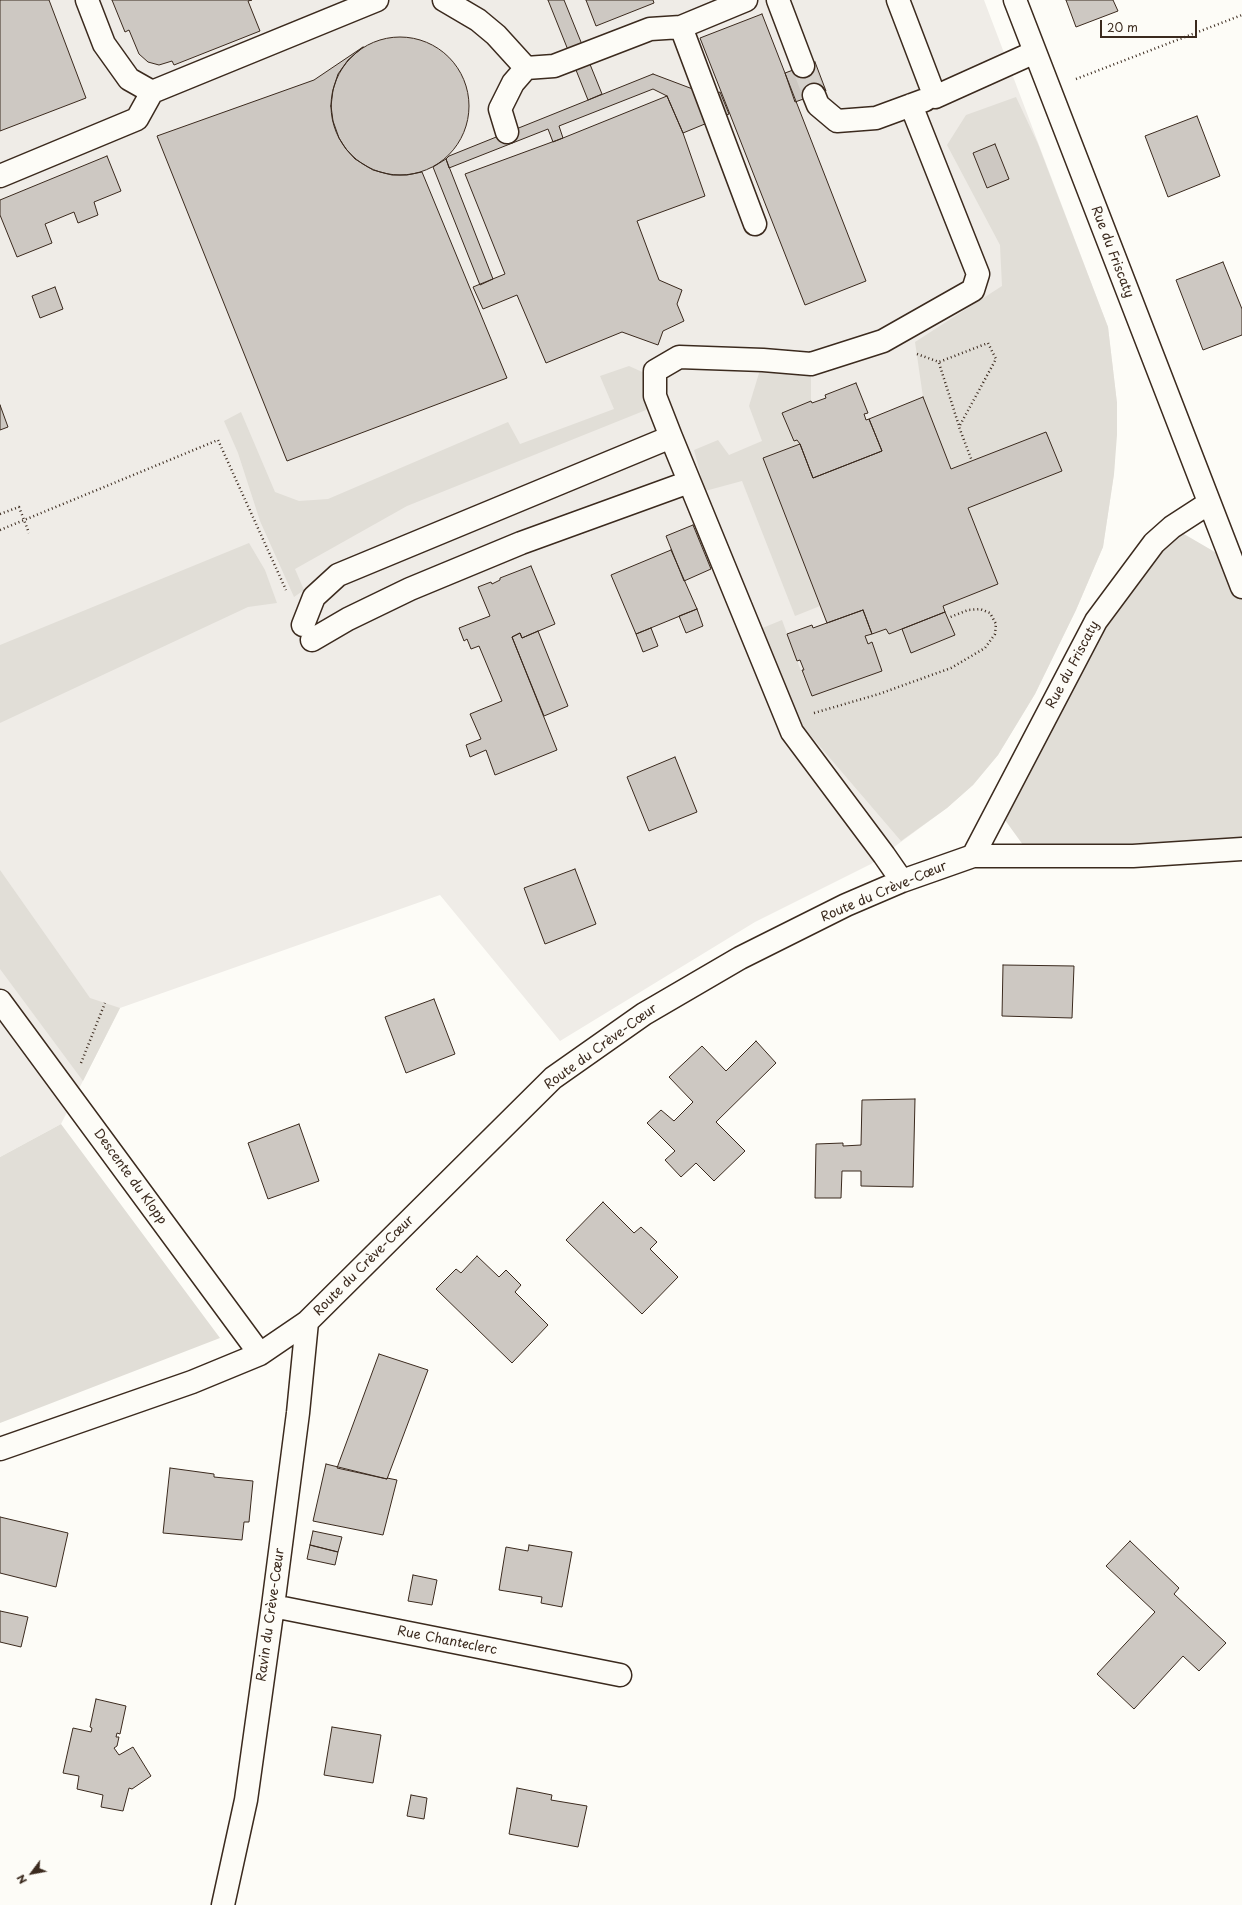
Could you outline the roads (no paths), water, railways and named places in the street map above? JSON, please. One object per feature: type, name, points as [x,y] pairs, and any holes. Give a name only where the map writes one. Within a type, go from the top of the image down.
[{"type":"street","points":[[87,0],[104,44],[108,50],[129,79],[152,92]]},
{"type":"street","points":[[0,176],[137,119],[152,92],[377,0]]},
{"type":"street","points":[[444,0],[478,20],[496,35],[526,68]]},
{"type":"street","points":[[507,132],[500,109],[513,83],[526,68],[554,66],[650,30],[681,28],[746,0]]},
{"type":"street","points":[[778,0],[803,66]]},
{"type":"street","points":[[898,0],[935,96]]},
{"type":"street","name":"Rue du Friscaty","points":[[1015,0],[1242,587]]},
{"type":"street","points":[[681,28],[755,224]]},
{"type":"street","points":[[814,95],[818,106],[837,121],[876,118],[935,96],[1035,52]]},
{"type":"street","points":[[902,881],[792,732],[787,722],[655,396],[655,371],[679,357],[763,360],[811,364],[883,341],[973,290],[978,274],[911,105]]},
{"type":"street","points":[[671,437],[338,575],[314,597],[307,633],[348,619],[410,589],[507,548],[689,482]]},
{"type":"street","name":"Rue du Friscaty","points":[[973,856],[1096,621],[1154,543],[1172,527],[1209,503]]},
{"type":"street","name":"Route du Crève-Cœur","points":[[0,1449],[192,1382],[260,1354],[307,1322],[553,1078],[644,1014],[740,958],[846,905],[902,881],[973,856],[1133,856],[1242,849]]},
{"type":"street","name":"Descente du Klopp","points":[[0,1001],[260,1354]]},
{"type":"street","name":"Ravin du Crève-Cœur","points":[[223,1905],[246,1800],[298,1413],[307,1322]]},
{"type":"street","name":"Rue Chanteclerc","points":[[273,1606],[620,1676]]},
{"type":"tunnel","points":[[803,66],[814,95]]}]
